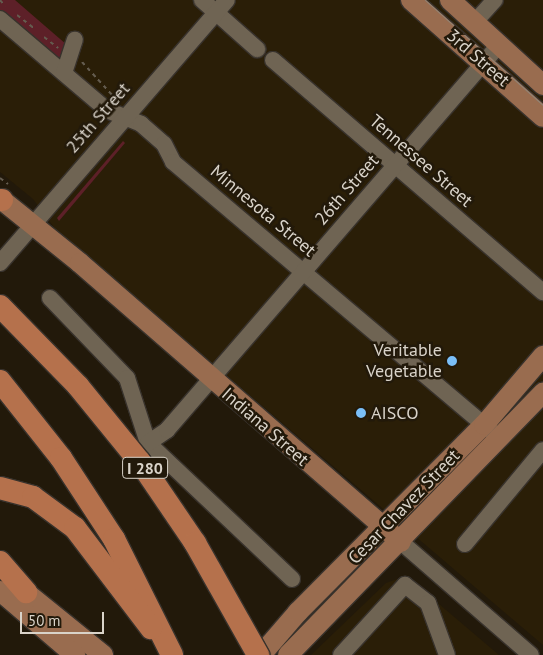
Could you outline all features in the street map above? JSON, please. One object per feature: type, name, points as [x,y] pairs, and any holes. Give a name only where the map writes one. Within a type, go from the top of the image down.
[{"type":"highway","name":"I 280","points":[[0,306],[73,379],[140,462],[195,543],[259,655]]},
{"type":"highway","points":[[0,381],[88,497],[170,651]]},
{"type":"highway","points":[[0,488],[30,495],[75,528],[125,599],[170,651]]},
{"type":"highway","points":[[0,502],[30,495]]},
{"type":"highway","points":[[0,562],[26,592]]},
{"type":"main road","name":"3rd Street","points":[[411,0],[484,62],[543,117]]},
{"type":"main road","name":"3rd Street","points":[[450,0],[543,85]]},
{"type":"main road","name":"Indiana Street","points":[[0,199],[33,225],[401,542]]},
{"type":"main road","name":"Cesar Chavez Street","points":[[259,655],[298,612],[384,529],[484,425],[543,356]]},
{"type":"main road","name":"Cesar Chavez Street","points":[[288,655],[501,440],[543,393]]},
{"type":"main road","points":[[0,571],[103,655]]},
{"type":"main road","points":[[0,591],[75,655]]},
{"type":"main road","points":[[248,655],[298,612]]},
{"type":"street","points":[[202,0],[257,49]]},
{"type":"street","name":"25th Street","points":[[0,263],[227,0]]},
{"type":"street","points":[[474,23],[495,0]]},
{"type":"street","name":"Minnesota Street","points":[[0,19],[107,110],[126,116],[164,144],[173,162],[501,440]]},
{"type":"street","points":[[64,73],[76,40]]},
{"type":"street","name":"26th Street","points":[[148,443],[167,430],[499,45]]},
{"type":"street","name":"Tennessee Street","points":[[273,60],[543,292]]},
{"type":"street","points":[[50,298],[127,378],[148,443],[292,579]]},
{"type":"street","points":[[465,544],[543,450]]},
{"type":"street","name":"Indiana Street","points":[[401,542],[527,654]]},
{"type":"street","points":[[343,654],[405,585],[428,603],[447,655]]},
{"type":"shaded area","points":[[0,0],[543,0],[543,645],[56,230],[33,199],[0,172]]},
{"type":"shaded area","points":[[0,0],[15,0],[67,45],[60,63],[0,13]]},
{"type":"shaded area","points":[[123,141],[125,143],[59,221],[57,218]]},
{"type":"shaded area","points":[[406,576],[499,655],[311,655],[386,583]]},
{"type":"tram line","points":[[425,0],[543,105]]},
{"type":"place","name":"Veritable Vegetable","points":[[452,361]]},
{"type":"place","name":"AISCO","points":[[361,413]]}]
